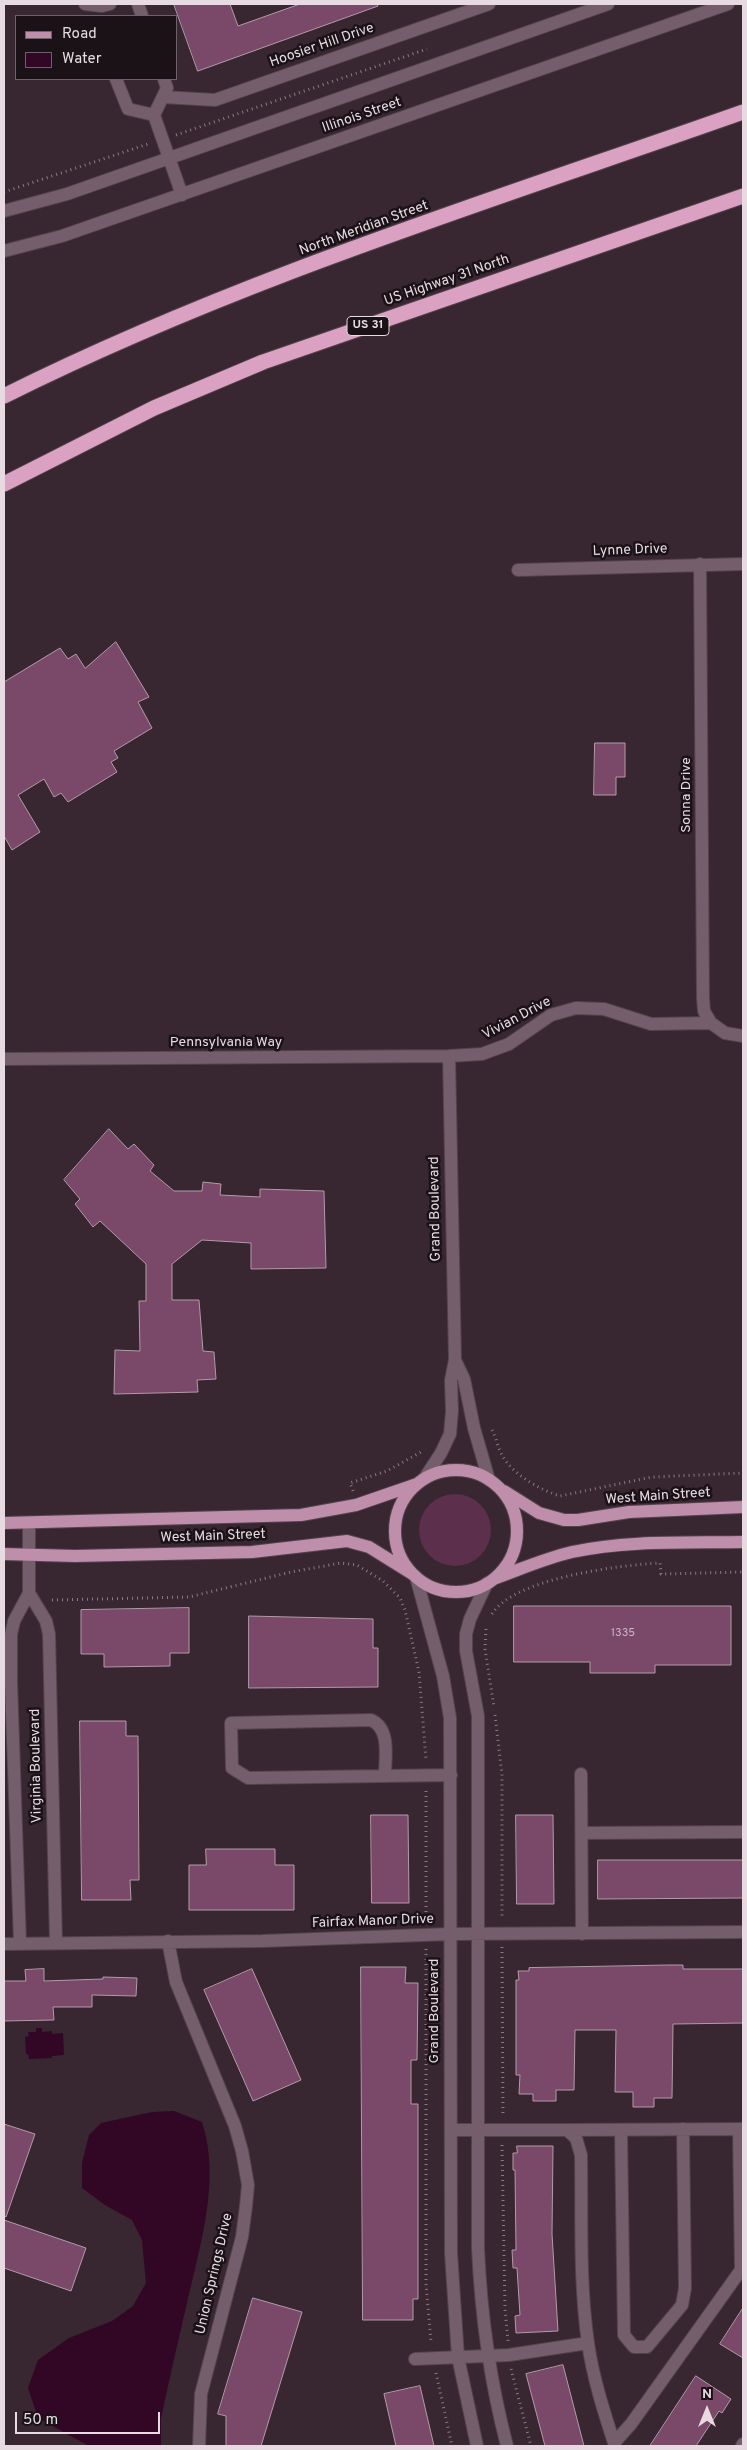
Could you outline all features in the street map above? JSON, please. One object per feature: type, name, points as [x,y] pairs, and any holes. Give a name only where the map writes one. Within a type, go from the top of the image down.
[{"type":"highway","name":"North Meridian Street","points":[[4,396],[72,362],[200,306],[743,112]]},
{"type":"highway","name":"US Highway 31 North","points":[[4,484],[154,408],[264,362],[743,196]]},
{"type":"main road","points":[[489,1582],[509,1560],[516,1538],[514,1514],[510,1503],[492,1482],[476,1474],[460,1470],[445,1471],[421,1481],[400,1506],[395,1525],[399,1553],[415,1576],[430,1586],[446,1591],[463,1591],[489,1582],[555,1557],[581,1550],[620,1545],[743,1542]]},
{"type":"main road","name":"West Main Street","points":[[4,1523],[289,1516],[319,1513],[356,1505],[421,1481]]},
{"type":"main road","name":"West Main Street","points":[[492,1482],[539,1513],[554,1518],[572,1520],[620,1512],[743,1507]]},
{"type":"main road","name":"West Main Street","points":[[4,1554],[252,1552],[293,1549],[330,1542],[357,1543],[369,1547],[415,1576]]},
{"type":"street","points":[[88,8],[110,4]]},
{"type":"street","name":"Hoosier Hill Drive","points":[[163,97],[214,100],[489,4]]},
{"type":"street","name":"Illinois Street","points":[[4,211],[44,201],[170,158],[608,4]]},
{"type":"street","name":"Illinois Street","points":[[4,251],[62,236],[728,4]]},
{"type":"street","points":[[116,80],[128,109],[154,115]]},
{"type":"street","points":[[164,80],[167,88],[154,115],[182,195]]},
{"type":"street","name":"Sonna Drive","points":[[700,564],[703,998],[704,1011],[711,1022]]},
{"type":"street","name":"Lynne Drive","points":[[518,570],[743,564]]},
{"type":"street","name":"Vivian Drive","points":[[449,1056],[482,1054],[509,1044],[551,1015],[576,1008],[604,1009],[651,1024],[711,1022]]},
{"type":"street","points":[[711,1022],[725,1033],[743,1036]]},
{"type":"street","name":"Pennsylvania Way","points":[[4,1059],[449,1056]]},
{"type":"street","name":"Grand Boulevard","points":[[421,1481],[441,1453],[450,1434],[452,1411],[451,1380],[455,1360],[449,1056]]},
{"type":"street","name":"Grand Boulevard","points":[[455,1360],[464,1380],[474,1428],[492,1482]]},
{"type":"street","name":"Virginia Boulevard","points":[[20,1943],[11,1682],[12,1635],[14,1622],[29,1593],[29,1523]]},
{"type":"street","name":"Grand Boulevard","points":[[415,1576],[431,1629],[447,1701],[451,1775],[451,2253],[458,2357],[477,2446]]},
{"type":"street","points":[[489,1582],[470,1619],[465,1643],[478,1716],[480,2296],[499,2416],[507,2446]]},
{"type":"street","name":"Virginia Boulevard","points":[[29,1593],[46,1621],[49,1634],[56,1943]]},
{"type":"street","points":[[385,1776],[385,1733],[380,1724],[371,1720],[231,1722],[232,1768],[248,1778],[426,1776],[451,1775]]},
{"type":"street","points":[[581,1774],[582,1934]]},
{"type":"street","points":[[582,1833],[743,1832]]},
{"type":"street","name":"Fairfax Manor Drive","points":[[4,1944],[262,1941],[426,1934],[743,1932]]},
{"type":"street","name":"Union Springs Drive","points":[[168,1941],[176,1982],[235,2126],[248,2185],[242,2237],[201,2394],[199,2446]]},
{"type":"street","points":[[621,2130],[624,2335],[634,2347],[648,2347],[682,2305],[685,2288],[684,2129]]},
{"type":"street","points":[[451,2130],[741,2129],[742,2268],[615,2444]]},
{"type":"street","points":[[567,2130],[576,2138],[581,2155],[584,2310],[588,2343],[597,2386],[615,2444]]},
{"type":"street","points":[[415,2359],[509,2355],[588,2343]]},
{"type":"path","points":[[4,192],[434,46]]},
{"type":"path","points":[[493,1430],[502,1455],[515,1470],[546,1492],[560,1496],[652,1477],[743,1473]]},
{"type":"path","points":[[356,1505],[350,1483],[404,1463],[424,1449]]},
{"type":"path","points":[[554,1518],[560,1496]]},
{"type":"path","points":[[352,1564],[357,1543]]},
{"type":"path","points":[[555,1557],[561,1578]]},
{"type":"path","points":[[46,1600],[189,1597],[291,1572],[340,1563],[352,1564],[368,1571],[383,1581],[400,1598],[405,1610],[418,1672],[427,1749],[426,2284],[433,2358],[452,2446]]},
{"type":"path","points":[[489,1618],[507,1599],[561,1578],[617,1566],[660,1563],[661,1574],[743,1572]]},
{"type":"path","points":[[486,1626],[485,1649],[501,1760],[502,2129],[505,2309],[509,2355],[531,2446]]},
{"type":"shaded area","points":[[455,1494],[475,1500],[485,1510],[491,1530],[485,1550],[475,1560],[455,1566],[435,1560],[425,1550],[419,1530],[425,1510],[435,1500]]},
{"type":"water","points":[[36,2028],[42,2028],[42,2032],[52,2031],[52,2034],[63,2033],[64,2055],[52,2056],[52,2058],[29,2059],[28,2054],[26,2054],[25,2037],[29,2036],[28,2032],[36,2032]]},
{"type":"water","points":[[174,2111],[202,2122],[210,2167],[209,2189],[202,2236],[161,2419],[161,2446],[89,2446],[38,2418],[28,2388],[38,2360],[69,2338],[112,2321],[133,2306],[146,2283],[142,2240],[132,2220],[105,2205],[82,2188],[82,2163],[89,2135],[101,2123],[152,2112]]},
{"type":"building","points":[[174,4],[230,4],[238,26],[300,4],[377,4],[378,6],[198,71]]},
{"type":"building","points":[[116,642],[149,697],[138,702],[152,728],[114,751],[118,758],[111,762],[117,772],[68,802],[61,793],[54,797],[44,779],[18,795],[40,832],[12,850],[4,836],[4,682],[60,648],[68,659],[76,654],[85,668]]},
{"type":"building","points":[[595,743],[625,743],[625,777],[616,777],[616,795],[594,795]]},
{"type":"building","points":[[109,1129],[128,1149],[134,1144],[154,1165],[150,1171],[174,1191],[202,1191],[203,1182],[221,1184],[220,1195],[260,1197],[260,1189],[324,1191],[326,1268],[251,1269],[251,1243],[202,1240],[172,1264],[172,1300],[199,1300],[203,1351],[214,1352],[216,1379],[197,1380],[198,1392],[114,1394],[115,1350],[140,1351],[139,1301],[146,1301],[146,1264],[100,1221],[93,1227],[75,1204],[80,1199],[64,1180]]},
{"type":"building","points":[[514,1606],[731,1606],[731,1665],[655,1665],[655,1673],[590,1673],[590,1662],[514,1662]]},
{"type":"building","points":[[189,1608],[189,1653],[170,1653],[170,1666],[104,1667],[104,1654],[81,1654],[81,1610]]},
{"type":"building","points":[[249,1616],[373,1619],[373,1648],[378,1648],[378,1687],[249,1688]]},
{"type":"building","points":[[80,1721],[126,1721],[126,1736],[138,1736],[139,1880],[130,1880],[131,1900],[82,1900]]},
{"type":"building","points":[[371,1815],[408,1815],[409,1903],[372,1903]]},
{"type":"building","points":[[516,1815],[553,1815],[554,1904],[517,1904]]},
{"type":"building","points":[[206,1849],[275,1849],[275,1865],[294,1865],[294,1910],[189,1910],[189,1865],[206,1865]]},
{"type":"building","points":[[598,1860],[743,1860],[743,1898],[598,1899]]},
{"type":"building","points":[[683,1965],[683,1969],[743,1969],[743,2023],[673,2024],[672,2098],[654,2098],[654,2107],[633,2107],[633,2092],[615,2092],[616,2030],[575,2030],[574,2090],[556,2090],[556,2101],[533,2101],[533,2094],[519,2094],[520,2075],[516,2075],[516,1980],[519,1980],[518,1971],[529,1971],[529,1968]]},
{"type":"building","points":[[361,1967],[406,1967],[405,1983],[418,1983],[417,2060],[411,2060],[411,2104],[418,2104],[418,2299],[413,2299],[413,2320],[363,2320]]},
{"type":"building","points":[[44,1969],[44,1981],[103,1979],[103,1977],[137,1978],[136,1996],[92,1995],[92,2007],[53,2007],[54,2020],[4,2021],[4,1981],[26,1981],[25,1970]]},
{"type":"building","points":[[252,1969],[301,2080],[253,2101],[204,1990]]},
{"type":"building","points":[[4,2124],[35,2134],[6,2217],[4,2216]]},
{"type":"building","points":[[517,2146],[553,2146],[552,2234],[558,2331],[516,2333],[515,2316],[520,2315],[517,2268],[513,2268],[512,2250],[516,2250],[513,2153],[517,2153]]},
{"type":"building","points":[[4,2220],[86,2248],[71,2291],[4,2268]]},
{"type":"building","points":[[253,2298],[302,2312],[261,2446],[226,2446],[226,2416],[218,2414]]},
{"type":"building","points":[[743,2308],[743,2358],[720,2344]]},
{"type":"building","points":[[563,2365],[584,2446],[545,2446],[526,2374]]},
{"type":"building","points":[[696,2376],[731,2399],[722,2413],[719,2411],[696,2446],[650,2446]]},
{"type":"building","points":[[420,2386],[434,2446],[396,2446],[384,2394]]}]
